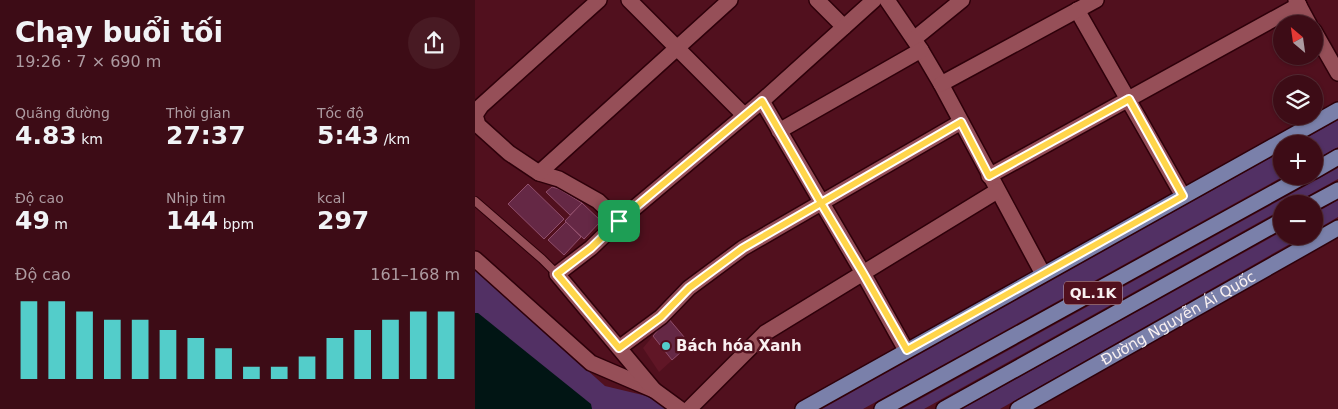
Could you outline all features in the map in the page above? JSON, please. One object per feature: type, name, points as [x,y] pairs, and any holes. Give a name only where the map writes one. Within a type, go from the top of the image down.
[{"type":"main road","name":"QL.1K","points":[[803,409],[1338,110]]},
{"type":"main road","points":[[1323,166],[1338,157]]},
{"type":"main road","name":"QL.1K","points":[[882,409],[1288,185]]},
{"type":"main road","points":[[1323,198],[1338,190]]},
{"type":"main road","name":"QL.1K","points":[[944,409],[1273,225]]},
{"type":"main road","name":"Đường Nguyễn Ái Quốc","points":[[1019,409],[1338,228]]},
{"type":"street","points":[[599,0],[481,106],[475,115],[478,125],[509,153],[539,173],[559,179],[598,201],[619,221]]},
{"type":"street","points":[[629,0],[744,115]]},
{"type":"street","points":[[539,173],[730,0]]},
{"type":"street","points":[[817,0],[844,27]]},
{"type":"street","points":[[654,390],[557,274],[591,248],[619,221],[762,101],[874,0]]},
{"type":"street","points":[[887,0],[941,84],[1043,274]]},
{"type":"street","points":[[779,130],[917,44],[962,0]]},
{"type":"street","points":[[941,84],[1096,0]]},
{"type":"street","points":[[989,176],[1297,3],[1304,15]]},
{"type":"street","points":[[1077,10],[1183,196]]},
{"type":"street","points":[[1323,47],[1338,73]]},
{"type":"street","points":[[762,101],[907,350]]},
{"type":"street","points":[[619,348],[661,317],[689,288],[743,248],[961,122]]},
{"type":"street","points":[[689,409],[765,333],[997,191]]},
{"type":"street","points":[[475,259],[591,363],[654,390],[680,409]]},
{"type":"lane","points":[[475,201],[557,274]]},
{"type":"shaded area","points":[[1338,120],[1338,147],[1323,155],[1323,135],[1312,135]]},
{"type":"shaded area","points":[[1273,156],[1273,182],[863,409],[822,409]]},
{"type":"shaded area","points":[[1338,168],[1338,179],[1309,195],[1289,195],[1307,185],[1323,185],[1323,176]]},
{"type":"shaded area","points":[[1338,200],[1338,217],[1323,226],[1323,209]]},
{"type":"shaded area","points":[[1273,204],[1273,214],[924,409],[902,409]]},
{"type":"shaded area","points":[[1273,236],[1273,245],[1288,245],[1000,409],[962,409]]},
{"type":"shaded area","points":[[475,270],[605,386],[651,397],[668,409],[475,409]]},
{"type":"shaded area","points":[[475,313],[478,313],[591,404],[592,409],[475,409]]},
{"type":"shaded area","name":"Bách hóa Xanh","points":[[668,318],[690,344],[659,372],[643,348]]},
{"type":"building","points":[[528,184],[564,219],[544,239],[508,204]]},
{"type":"building","points":[[552,187],[559,189],[582,203],[570,215],[546,192]]},
{"type":"building","points":[[582,203],[601,221],[584,239],[565,221]]},
{"type":"building","points":[[566,222],[581,237],[564,255],[548,240]]},
{"type":"building","name":"Bách hóa Xanh","points":[[668,318],[690,344],[672,360],[653,336]]},
{"type":"place","name":"Bách hóa Xanh","points":[[666,346]]},
{"type":"route","points":[[619,221],[591,248],[557,274],[619,348],[661,317],[689,288],[743,248],[821,203],[907,350],[1183,196],[1129,99],[989,176],[961,122],[821,203],[762,101],[619,221]]}]
